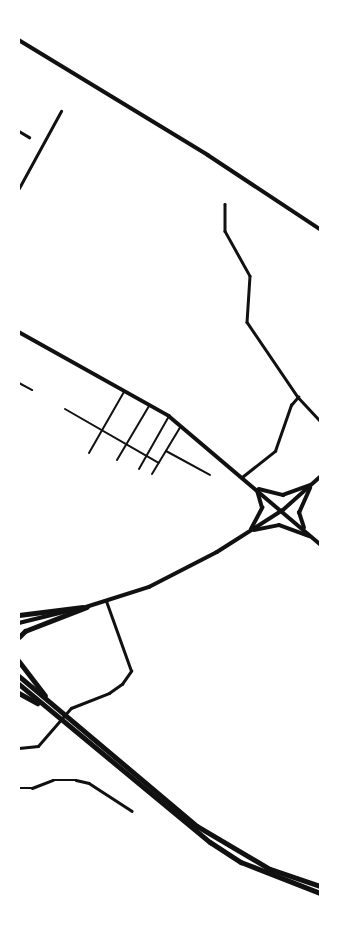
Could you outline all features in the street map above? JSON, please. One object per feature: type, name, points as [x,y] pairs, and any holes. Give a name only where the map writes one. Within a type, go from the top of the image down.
[{"type":"highway","points":[[19,615],[87,607]]},
{"type":"highway","points":[[19,637],[25,631],[87,607]]},
{"type":"highway","points":[[19,661],[50,703]]},
{"type":"highway","points":[[19,676],[170,804],[224,844],[270,869],[320,886]]},
{"type":"highway","points":[[19,684],[210,842],[241,862],[320,893]]},
{"type":"highway","points":[[19,693],[45,707]]},
{"type":"main road","points":[[19,40],[208,155],[320,229]]},
{"type":"main road","points":[[19,333],[169,416],[282,510],[320,544]]},
{"type":"main road","points":[[19,623],[87,607],[149,587],[249,532],[282,510],[320,478]]},
{"type":"main road","points":[[254,487],[283,495],[313,484]]},
{"type":"main road","points":[[313,484],[299,513],[302,525],[313,538]]},
{"type":"main road","points":[[249,532],[262,508],[261,497],[254,487]]},
{"type":"main road","points":[[249,532],[279,526],[313,538]]},
{"type":"street","points":[[19,188],[61,111]]},
{"type":"street","points":[[19,131],[29,137]]},
{"type":"street","points":[[225,204],[225,231],[250,276],[247,322],[298,397],[320,421]]},
{"type":"street","points":[[19,383],[32,390]]},
{"type":"street","points":[[90,453],[124,392]]},
{"type":"street","points":[[242,477],[276,451],[291,405],[298,397]]},
{"type":"street","points":[[117,460],[149,405]]},
{"type":"street","points":[[65,409],[159,463]]},
{"type":"street","points":[[139,469],[169,416]]},
{"type":"street","points":[[152,474],[181,426]]},
{"type":"street","points":[[166,451],[210,475]]},
{"type":"street","points":[[19,748],[38,746],[71,708],[109,693],[122,684],[131,671],[106,601]]},
{"type":"street","points":[[19,788],[32,788],[53,780],[76,780],[89,782],[132,811]]}]
